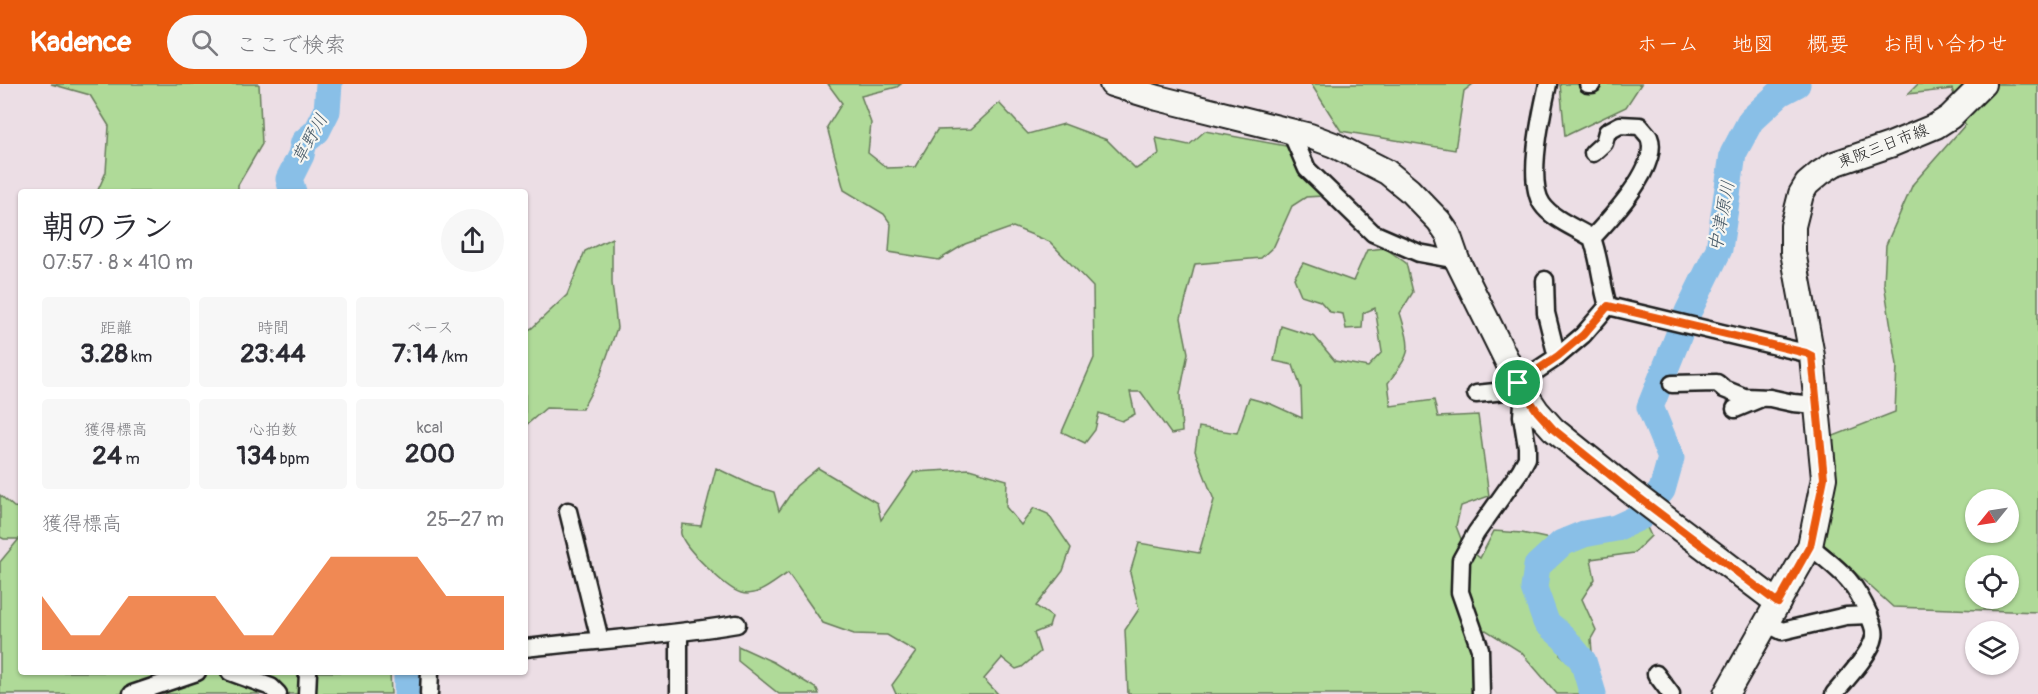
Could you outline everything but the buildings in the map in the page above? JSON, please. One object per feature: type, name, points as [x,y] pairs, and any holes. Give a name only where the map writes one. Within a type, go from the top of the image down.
[{"type":"street","points":[[1112,84],[1158,98],[1290,130],[1334,145],[1395,178],[1439,220],[1448,234],[1457,260],[1521,388],[1553,429],[1669,521],[1772,613],[1782,631],[1846,616],[1869,615]]},
{"type":"street","points":[[1548,84],[1538,135],[1535,186],[1541,203],[1552,214],[1592,238],[1599,257],[1600,279],[1608,306]]},
{"type":"street","name":"東阪三日市線","points":[[1726,694],[1810,546],[1824,478],[1812,356],[1793,243],[1795,210],[1807,184],[1820,173],[1834,164],[1890,145],[1935,126],[1950,117],[1983,84]]},
{"type":"street","points":[[1592,238],[1614,214],[1647,167],[1651,150],[1649,138],[1640,126],[1620,125],[1607,132],[1604,143],[1593,153]]},
{"type":"street","points":[[1290,130],[1307,169],[1373,232],[1419,253],[1457,260]]},
{"type":"street","points":[[1545,280],[1546,313],[1557,357]]},
{"type":"street","points":[[1608,306],[1812,356]]},
{"type":"street","points":[[1476,394],[1521,388],[1583,335],[1608,306]]},
{"type":"street","points":[[1672,384],[1717,383],[1734,393],[1760,399]]},
{"type":"street","points":[[1481,694],[1480,649],[1460,592],[1461,560],[1476,533],[1527,458],[1521,388]]},
{"type":"street","points":[[1735,409],[1760,399],[1770,398],[1817,405]]},
{"type":"street","points":[[568,511],[600,639]]},
{"type":"street","points":[[1810,546],[1852,581],[1873,627],[1874,638],[1860,662],[1834,694]]},
{"type":"street","points":[[528,648],[600,639],[679,634],[737,624]]},
{"type":"street","points":[[679,634],[679,694]]},
{"type":"street","points":[[1656,674],[1671,694]]},
{"type":"street","points":[[132,694],[188,675]]},
{"type":"street","points":[[238,675],[271,687],[278,694]]},
{"type":"street","points":[[307,694],[308,675]]},
{"type":"street","points":[[429,694],[430,675]]},
{"type":"green space","points":[[51,84],[259,84],[262,144],[238,185],[238,189],[98,189],[106,172],[109,126],[90,95]]},
{"type":"green space","points":[[828,84],[901,84],[861,96],[871,123],[868,153],[887,168],[915,167],[937,130],[971,129],[999,103],[1028,134],[1064,124],[1107,140],[1136,169],[1159,154],[1156,138],[1189,145],[1205,131],[1286,146],[1322,196],[1306,197],[1292,206],[1274,246],[1261,258],[1195,264],[1181,318],[1188,353],[1180,394],[1182,432],[1171,434],[1141,392],[1130,392],[1135,414],[1122,421],[1099,413],[1095,430],[1085,443],[1062,432],[1094,358],[1093,287],[1050,242],[1013,227],[965,244],[939,260],[889,252],[891,224],[884,214],[844,190],[827,127],[842,103]]},
{"type":"green space","points":[[1311,84],[1473,84],[1464,91],[1455,150],[1341,131]]},
{"type":"green space","points":[[1560,84],[1641,84],[1626,107],[1565,136]]},
{"type":"green space","points":[[1918,84],[2038,84],[2038,612],[1893,607],[1819,540],[1831,437],[1895,412],[1897,365],[1884,283],[1886,245],[1913,184],[1965,125],[1952,89],[1908,94]]},
{"type":"green space","points":[[612,238],[612,283],[617,328],[600,376],[582,409],[546,408],[528,423],[528,330],[567,295],[585,251]]},
{"type":"green space","points":[[1385,248],[1406,263],[1413,292],[1400,313],[1407,336],[1408,350],[1402,364],[1388,383],[1391,406],[1434,400],[1438,417],[1478,415],[1489,496],[1461,506],[1456,526],[1463,544],[1480,558],[1494,531],[1522,533],[1582,546],[1645,523],[1651,536],[1634,553],[1591,559],[1595,579],[1582,599],[1596,630],[1591,639],[1592,652],[1570,637],[1560,654],[1580,672],[1587,694],[1557,694],[1521,652],[1486,630],[1467,635],[1474,658],[1474,694],[1128,694],[1125,630],[1139,609],[1130,573],[1139,543],[1199,553],[1214,500],[1195,451],[1199,427],[1237,433],[1249,398],[1271,404],[1302,418],[1301,388],[1293,365],[1274,361],[1281,326],[1315,337],[1335,361],[1368,367],[1382,352],[1375,308],[1363,313],[1362,328],[1346,329],[1343,314],[1330,312],[1320,301],[1301,295],[1294,278],[1303,263],[1353,281],[1367,250]]},
{"type":"green space","points":[[716,468],[754,486],[774,492],[779,511],[796,486],[818,468],[877,503],[881,520],[914,472],[969,469],[1007,480],[1006,507],[1021,525],[1034,508],[1048,514],[1071,548],[1063,571],[1036,606],[1052,617],[1049,627],[1034,633],[1040,652],[1022,667],[1016,669],[1002,658],[984,679],[998,694],[896,694],[892,685],[916,652],[887,635],[854,634],[823,623],[788,573],[760,591],[741,593],[717,576],[690,549],[681,534],[682,524],[701,526]]},
{"type":"green space","points":[[0,495],[14,507],[18,508],[18,539],[0,537]]},
{"type":"green space","points":[[18,540],[18,675],[390,675],[391,694],[0,694],[0,562]]},
{"type":"green space","points":[[738,646],[773,662],[817,689],[819,694],[779,694],[738,661]]},
{"type":"waterway","name":"草野川","points":[[292,189],[289,179],[301,155],[304,142],[317,131],[327,111],[329,84]]},
{"type":"waterway","name":"中津原川","points":[[1593,694],[1583,661],[1564,638],[1546,622],[1534,588],[1537,566],[1562,543],[1584,534],[1616,528],[1642,516],[1662,490],[1671,458],[1650,407],[1688,312],[1719,249],[1733,154],[1751,120],[1780,93],[1797,84]]},
{"type":"waterway","name":"草野川","points":[[407,675],[407,694]]},
{"type":"route","points":[[1608,306],[1812,356],[1824,478],[1810,546],[1778,603],[1630,491],[1553,429],[1537,411],[1518,383],[1558,356],[1583,335],[1608,306]]}]
